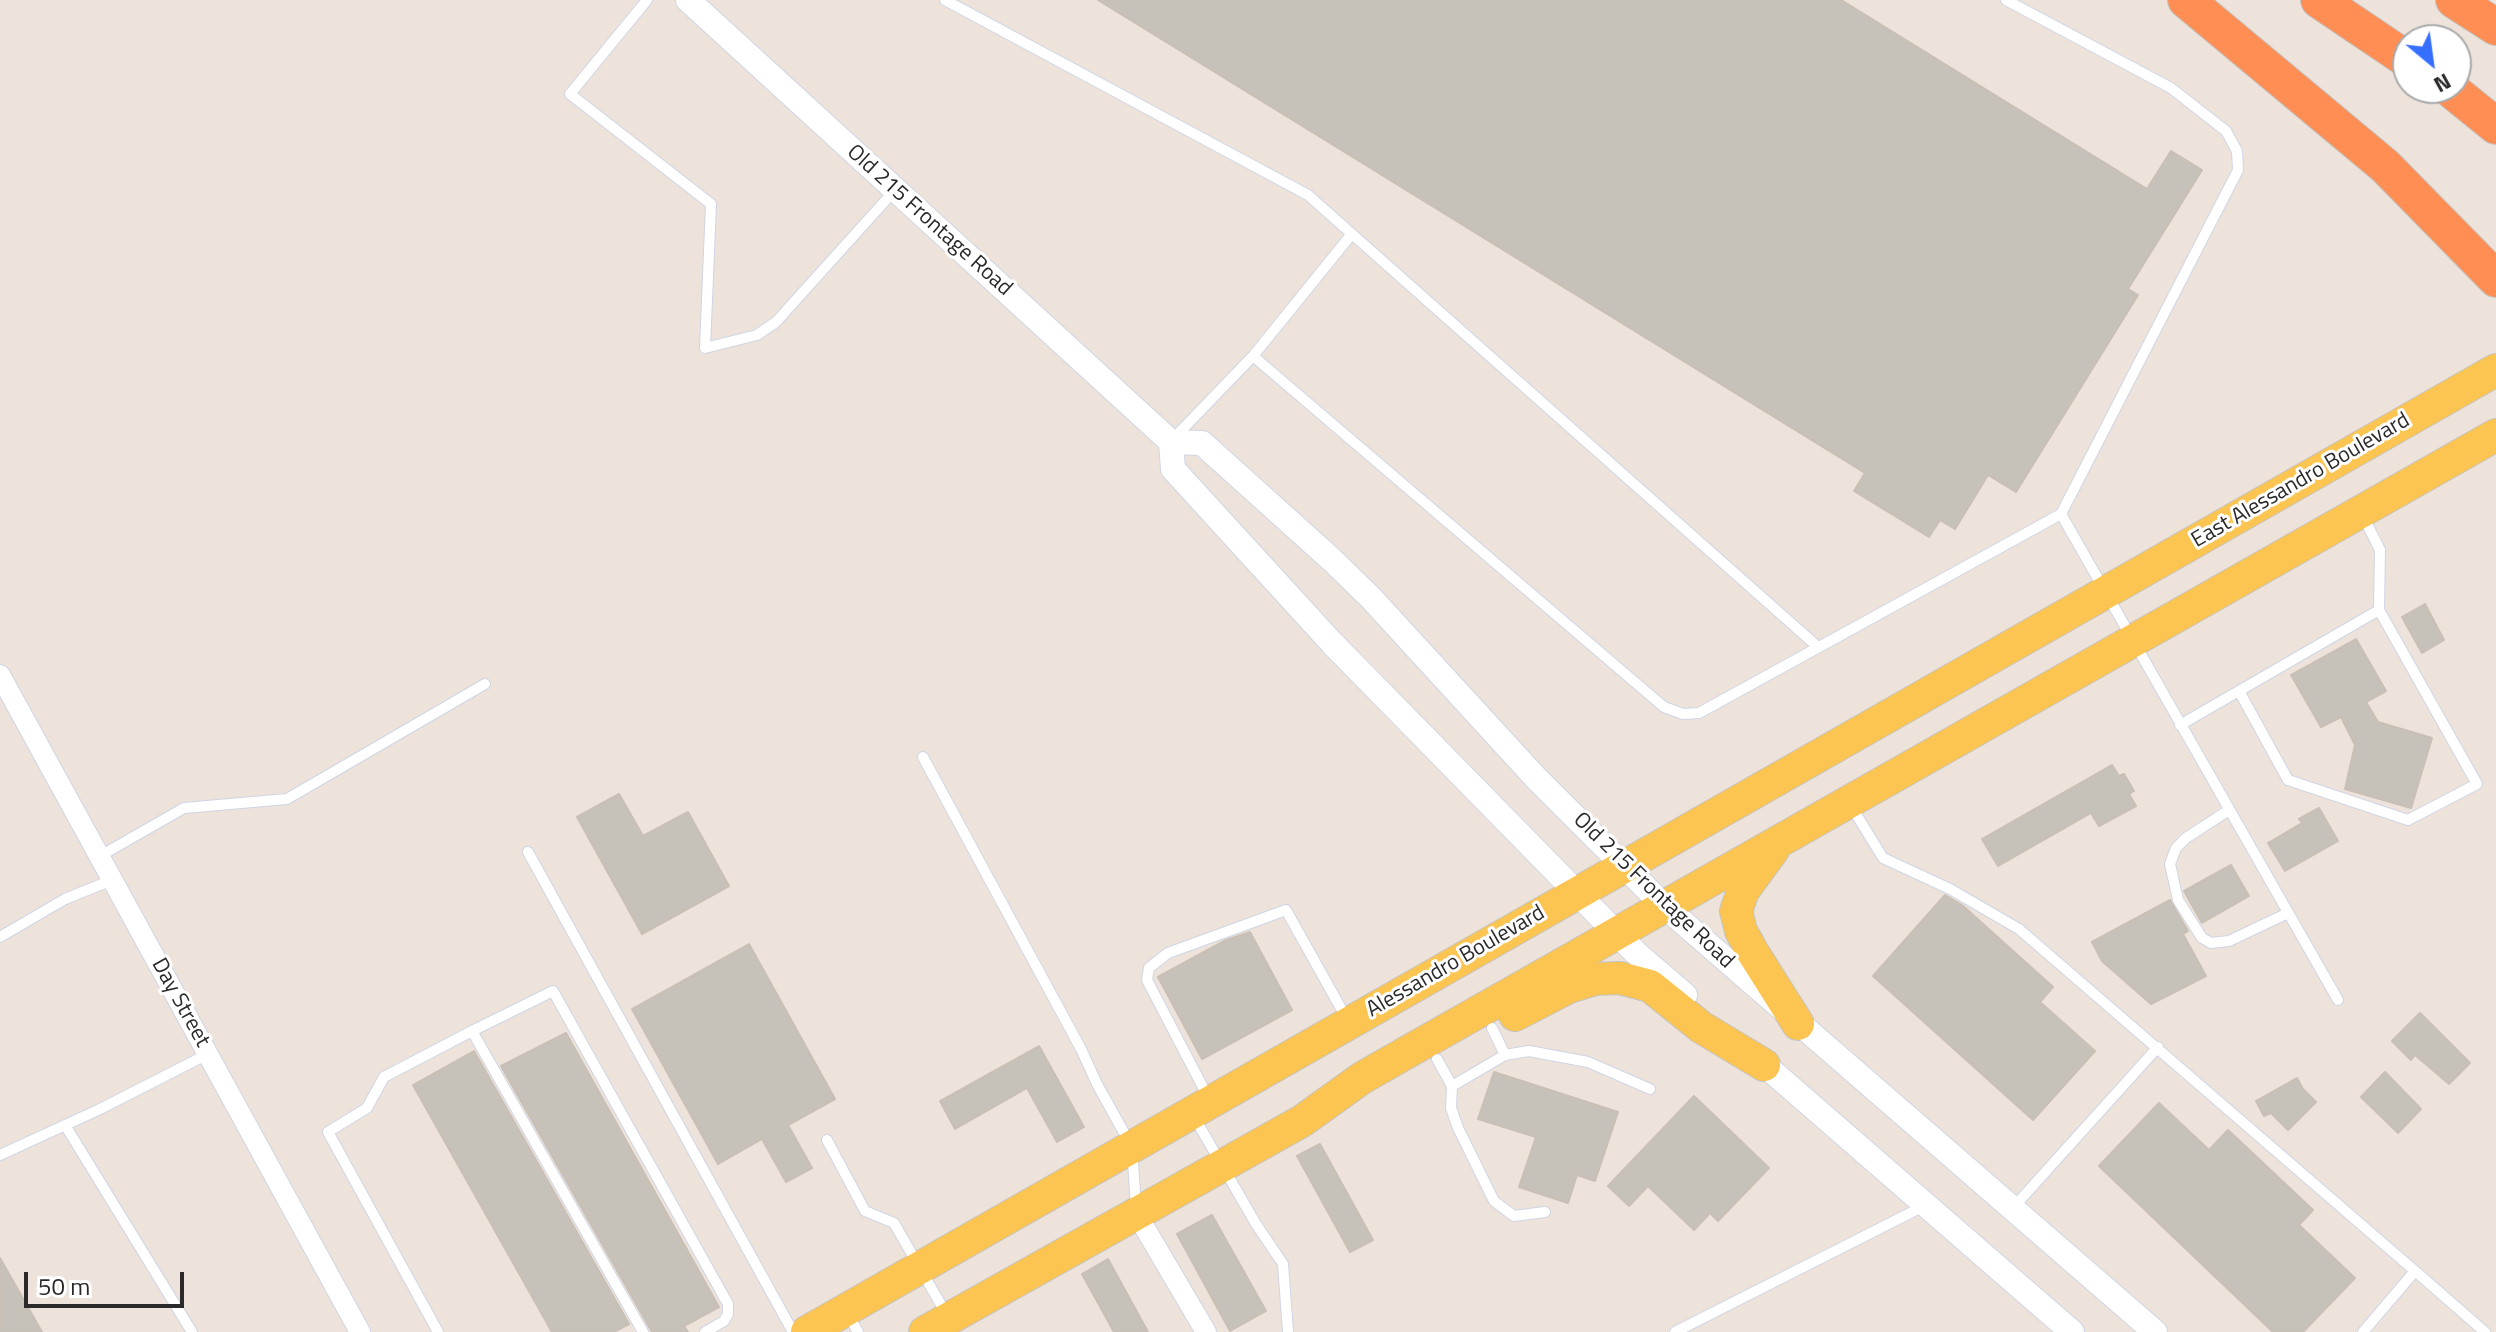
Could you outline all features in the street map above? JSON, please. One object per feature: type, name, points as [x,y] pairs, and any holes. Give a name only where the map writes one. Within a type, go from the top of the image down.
[{"type":"highway","points":[[2186,0],[2385,166],[2496,279]]},
{"type":"highway","points":[[2319,0],[2392,49]]},
{"type":"highway","points":[[2454,0],[2496,27]]},
{"type":"highway","points":[[2469,104],[2496,126]]},
{"type":"main road","name":"East Alessandro Boulevard","points":[[2105,592],[2496,370]]},
{"type":"main road","points":[[937,1325],[1302,1121],[1362,1078],[2496,435]]},
{"type":"main road","name":"Alessandro Boulevard","points":[[807,1332],[852,1321],[919,1268],[2105,592]]},
{"type":"main road","points":[[1779,841],[1743,891],[1736,911],[1741,931],[1798,1024]]},
{"type":"main road","points":[[1302,1121],[1444,1073],[1498,1042],[1569,987],[1595,979],[1620,978],[1650,986],[1701,1027],[1764,1065]]},
{"type":"street","name":"Old 215 Frontage Road","points":[[688,0],[1171,442],[1202,443],[1332,560],[1371,598],[1536,778],[1664,906],[2155,1332]]},
{"type":"street","points":[[1171,442],[1173,469],[1332,643],[1617,933],[2072,1332]]},
{"type":"street","name":"Day Street","points":[[0,675],[360,1332]]},
{"type":"street","points":[[1136,1213],[1206,1332]]},
{"type":"lane","points":[[647,0],[570,94],[711,204],[705,348],[757,335],[776,322],[895,190]]},
{"type":"lane","points":[[945,0],[1308,195],[1818,647]]},
{"type":"lane","points":[[1253,356],[1664,707],[1683,714],[1699,713],[2061,514],[2238,170],[2237,151],[2226,131],[2171,88],[2006,0]]},
{"type":"lane","points":[[1171,442],[1253,356],[1351,235]]},
{"type":"lane","points":[[2239,691],[2288,780],[2408,820],[2477,784],[2379,610],[2380,550],[2361,512]]},
{"type":"lane","points":[[2061,514],[2338,1000]]},
{"type":"lane","points":[[2180,725],[2379,610]]},
{"type":"lane","points":[[100,856],[184,808],[287,799],[485,684]]},
{"type":"lane","points":[[923,757],[1132,1147],[1136,1213]]},
{"type":"lane","points":[[1849,801],[1883,858],[1950,889],[2019,929],[2485,1332]]},
{"type":"lane","points":[[2229,810],[2176,848],[2170,864],[2178,900],[2202,938],[2211,943],[2229,941],[2288,913]]},
{"type":"lane","points":[[528,852],[793,1332]]},
{"type":"lane","points":[[0,937],[65,899],[112,880]]},
{"type":"lane","points":[[1288,1332],[1283,1264],[1222,1164],[1147,980],[1149,968],[1168,953],[1286,910],[1349,1023]]},
{"type":"lane","points":[[438,1332],[328,1132],[367,1108],[384,1077],[553,991],[728,1304],[724,1321],[705,1332]]},
{"type":"lane","points":[[472,1031],[643,1332]]},
{"type":"lane","points":[[1498,1042],[1588,1062],[1650,1089]]},
{"type":"lane","points":[[2012,1209],[2158,1047]]},
{"type":"lane","points":[[0,1155],[208,1054]]},
{"type":"lane","points":[[1444,1073],[1458,1128],[1494,1201],[1514,1216],[1545,1212]]},
{"type":"lane","points":[[65,1125],[192,1332]]},
{"type":"lane","points":[[827,1140],[865,1211],[894,1223],[919,1268],[937,1325]]},
{"type":"lane","points":[[1675,1332],[1926,1205]]},
{"type":"lane","points":[[2363,1332],[2415,1271]]},
{"type":"building","points":[[1098,0],[1841,0],[2147,189],[2171,151],[2202,170],[2128,289],[2138,295],[2016,492],[1988,475],[1955,529],[1940,520],[1929,537],[1854,491],[1865,473]]},
{"type":"building","points":[[2425,604],[2444,640],[2422,653],[2402,617]]},
{"type":"building","points":[[2356,639],[2386,691],[2366,702],[2378,722],[2432,738],[2411,808],[2345,789],[2355,745],[2341,717],[2321,727],[2291,675]]},
{"type":"building","points":[[2112,765],[2119,776],[2124,774],[2134,791],[2129,794],[2136,806],[2099,826],[2091,813],[1998,866],[1982,839]]},
{"type":"building","points":[[619,794],[643,836],[688,812],[729,886],[642,934],[577,817]]},
{"type":"building","points":[[2319,808],[2338,841],[2285,871],[2268,843],[2302,823],[2299,819]]},
{"type":"building","points":[[2231,865],[2249,896],[2202,923],[2184,891]]},
{"type":"building","points":[[1945,895],[1962,905],[2053,987],[2040,1002],[2095,1051],[2033,1120],[1873,976]]},
{"type":"building","points":[[2170,900],[2188,931],[2183,934],[2206,976],[2151,1004],[2102,961],[2092,942]]},
{"type":"building","points":[[1250,932],[1292,1010],[1202,1059],[1158,977],[1226,940]]},
{"type":"building","points":[[749,944],[835,1099],[788,1125],[812,1168],[786,1182],[762,1139],[718,1164],[632,1009]]},
{"type":"building","points":[[2420,1013],[2470,1063],[2449,1084],[2415,1055],[2411,1060],[2392,1041]]},
{"type":"building","points":[[566,1033],[719,1307],[684,1326],[688,1332],[652,1332],[501,1066]]},
{"type":"building","points":[[1039,1046],[1084,1127],[1057,1142],[1027,1088],[955,1129],[940,1101]]},
{"type":"building","points":[[474,1051],[629,1324],[614,1332],[552,1332],[413,1085]]},
{"type":"building","points":[[1494,1072],[1618,1112],[1595,1181],[1577,1175],[1568,1203],[1519,1187],[1536,1137],[1478,1119]]},
{"type":"building","points":[[2385,1072],[2421,1109],[2398,1133],[2361,1097]]},
{"type":"building","points":[[2297,1078],[2316,1102],[2288,1130],[2271,1113],[2264,1116],[2256,1101]]},
{"type":"building","points":[[1694,1096],[1769,1168],[1718,1221],[1710,1213],[1694,1230],[1648,1186],[1629,1206],[1608,1186]]},
{"type":"building","points":[[2159,1103],[2209,1150],[2228,1130],[2313,1210],[2299,1225],[2355,1278],[2303,1332],[2273,1332],[2099,1166]]},
{"type":"building","points":[[1320,1144],[1373,1240],[1350,1252],[1297,1156]]},
{"type":"building","points":[[1212,1215],[1266,1311],[1230,1331],[1177,1234]]},
{"type":"building","points":[[0,1258],[42,1332],[0,1332]]},
{"type":"building","points":[[1108,1259],[1148,1332],[1114,1332],[1082,1274]]}]
